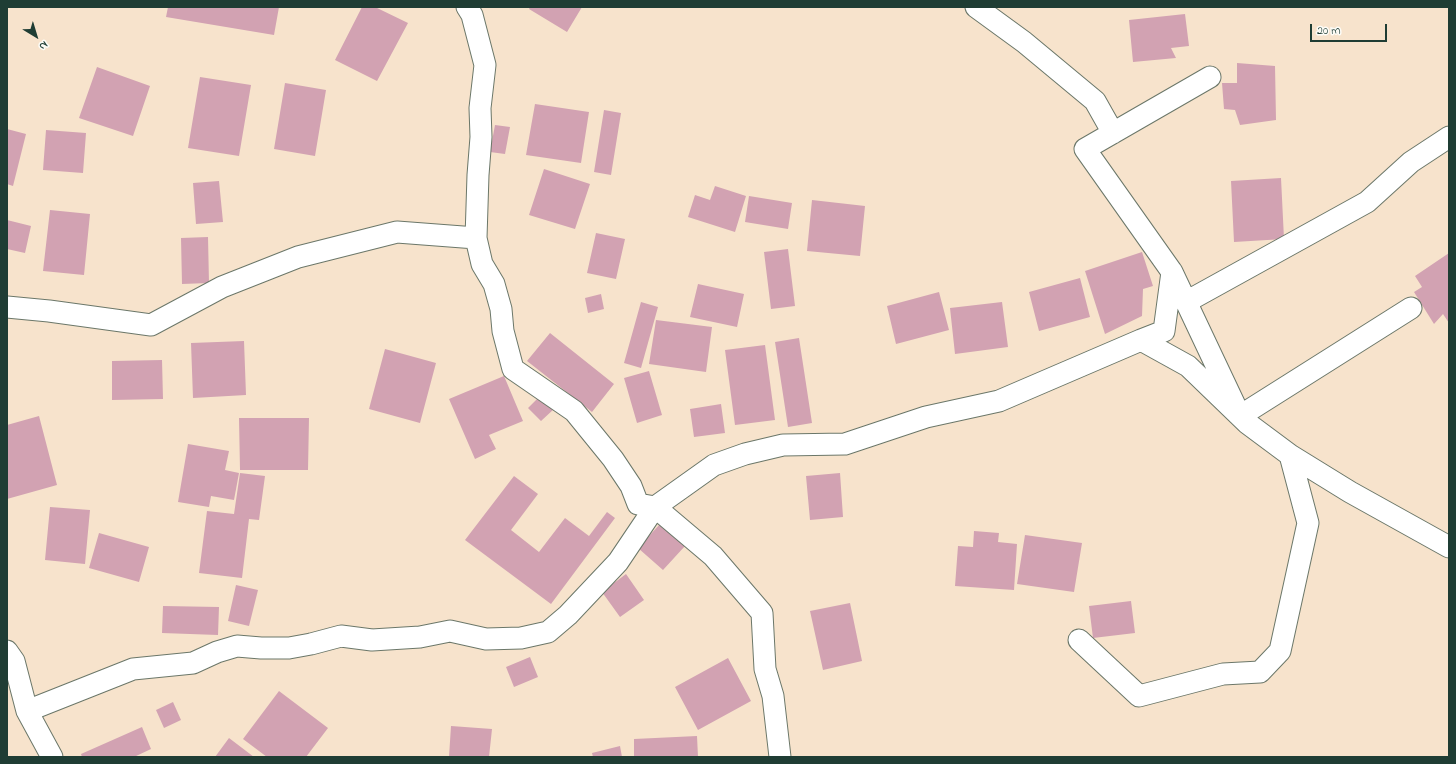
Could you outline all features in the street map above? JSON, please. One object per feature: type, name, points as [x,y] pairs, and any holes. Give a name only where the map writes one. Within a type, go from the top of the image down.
[{"type":"street","points":[[467,7],[472,15],[484,65],[480,108],[481,137],[476,238],[482,264],[494,284],[502,309],[503,330],[513,369],[574,411],[617,465],[631,486],[638,504],[655,507],[713,556],[762,612],[765,669],[773,696],[780,757]]},
{"type":"street","points":[[976,7],[1024,42],[1095,101],[1113,133]]},
{"type":"street","points":[[1210,77],[1086,148],[1172,272],[1240,416]]},
{"type":"street","points":[[1186,302],[1367,202],[1411,162],[1449,136]]},
{"type":"street","points":[[7,307],[49,311],[151,325],[222,287],[298,257],[397,232],[476,238]]},
{"type":"street","points":[[27,711],[133,669],[193,663],[217,652],[237,646],[289,648],[341,636],[372,640],[420,637],[450,631],[486,639],[521,638],[548,632],[568,615],[618,562],[655,507],[714,465],[745,454],[783,445],[845,444],[926,417],[999,401],[1164,331],[1172,272]]},
{"type":"street","points":[[1240,416],[1411,308]]},
{"type":"street","points":[[1141,340],[1188,366],[1247,423],[1290,455],[1350,492],[1449,547]]},
{"type":"street","points":[[1079,640],[1139,696],[1223,674],[1260,672],[1280,651],[1308,523],[1290,455]]},
{"type":"street","points":[[9,659],[27,711],[52,757]]},
{"type":"building","points":[[168,7],[279,7],[274,35],[166,17]]},
{"type":"building","points":[[362,7],[375,7],[408,23],[377,81],[335,60]]},
{"type":"building","points":[[530,7],[582,7],[567,32],[529,9]]},
{"type":"building","points":[[1185,14],[1189,46],[1171,48],[1176,58],[1133,62],[1129,20]]},
{"type":"building","points":[[1237,63],[1275,66],[1276,120],[1240,125],[1235,110],[1224,109],[1222,83],[1237,83]]},
{"type":"building","points":[[97,67],[150,86],[133,136],[79,118]]},
{"type":"building","points":[[200,77],[251,85],[239,156],[188,148]]},
{"type":"building","points":[[285,83],[326,90],[315,156],[274,149]]},
{"type":"building","points":[[535,104],[589,112],[581,163],[526,155]]},
{"type":"building","points":[[604,110],[621,113],[611,175],[594,172]]},
{"type":"building","points":[[495,125],[510,127],[505,154],[490,152]]},
{"type":"building","points":[[7,129],[26,134],[13,186],[7,184]]},
{"type":"building","points":[[46,130],[86,133],[83,173],[43,170]]},
{"type":"building","points":[[544,169],[590,184],[575,229],[529,215]]},
{"type":"building","points":[[1281,178],[1284,239],[1234,242],[1231,181]]},
{"type":"building","points":[[219,181],[223,222],[196,224],[193,183]]},
{"type":"building","points":[[715,186],[746,196],[735,232],[688,217],[695,195],[710,200]]},
{"type":"building","points":[[749,196],[792,203],[788,229],[745,222]]},
{"type":"building","points":[[812,200],[865,206],[860,256],[807,251]]},
{"type":"building","points":[[50,210],[90,214],[84,275],[43,271]]},
{"type":"building","points":[[7,220],[31,226],[25,253],[7,249]]},
{"type":"building","points":[[596,233],[625,239],[616,279],[587,273]]},
{"type":"building","points":[[208,237],[209,283],[182,284],[181,238]]},
{"type":"building","points":[[788,249],[795,306],[771,309],[764,252]]},
{"type":"building","points":[[1142,252],[1153,286],[1143,289],[1142,316],[1105,334],[1085,271]]},
{"type":"building","points":[[1449,253],[1449,323],[1443,314],[1434,324],[1414,292],[1422,287],[1415,276]]},
{"type":"building","points":[[1080,278],[1090,317],[1039,331],[1029,292]]},
{"type":"building","points":[[698,284],[744,294],[737,327],[690,317]]},
{"type":"building","points":[[939,292],[949,330],[896,344],[887,306]]},
{"type":"building","points":[[601,294],[604,309],[588,313],[585,298]]},
{"type":"building","points":[[641,302],[658,307],[641,368],[624,363]]},
{"type":"building","points":[[1002,302],[1008,347],[955,354],[950,308]]},
{"type":"building","points":[[656,320],[712,327],[706,372],[649,364]]},
{"type":"building","points":[[550,333],[614,384],[592,412],[527,361]]},
{"type":"building","points":[[799,338],[812,423],[788,427],[775,342]]},
{"type":"building","points":[[244,341],[246,395],[193,398],[191,343]]},
{"type":"building","points":[[765,345],[775,420],[735,425],[725,350]]},
{"type":"building","points":[[385,349],[436,363],[420,423],[369,409]]},
{"type":"building","points":[[162,360],[163,399],[112,400],[112,361]]},
{"type":"building","points":[[649,371],[662,415],[637,423],[624,378]]},
{"type":"building","points":[[504,376],[523,421],[489,435],[496,449],[475,459],[449,399]]},
{"type":"building","points":[[541,395],[554,409],[541,421],[528,408]]},
{"type":"building","points":[[721,404],[725,433],[694,437],[690,409]]},
{"type":"building","points":[[39,416],[57,485],[7,499],[7,425]]},
{"type":"building","points":[[239,418],[309,418],[308,470],[240,470]]},
{"type":"building","points":[[188,444],[229,451],[225,470],[239,473],[234,500],[211,496],[209,507],[178,502]]},
{"type":"building","points":[[240,473],[265,476],[259,520],[249,519],[242,578],[199,573],[207,511],[234,514]]},
{"type":"building","points":[[840,473],[843,517],[810,520],[806,476]]},
{"type":"building","points":[[514,476],[538,494],[511,530],[539,552],[565,518],[589,536],[607,512],[615,518],[551,604],[465,540]]},
{"type":"building","points":[[50,507],[90,510],[85,564],[45,560]]},
{"type":"building","points":[[660,524],[685,546],[663,570],[638,548]]},
{"type":"building","points":[[974,531],[999,533],[998,542],[1017,544],[1014,590],[955,586],[958,546],[973,547]]},
{"type":"building","points":[[99,533],[149,547],[139,582],[89,568]]},
{"type":"building","points":[[1025,535],[1082,543],[1074,592],[1017,584]]},
{"type":"building","points":[[626,574],[644,600],[620,617],[602,592]]},
{"type":"building","points":[[236,585],[258,590],[249,626],[228,621]]},
{"type":"building","points":[[1131,601],[1135,633],[1093,638],[1089,606]]},
{"type":"building","points":[[850,603],[862,661],[823,670],[810,611]]},
{"type":"building","points":[[163,606],[219,607],[218,635],[162,633]]},
{"type":"building","points":[[530,657],[538,677],[514,687],[506,667]]},
{"type":"building","points":[[728,658],[751,701],[698,730],[675,687]]},
{"type":"building","points":[[279,691],[328,728],[306,757],[267,757],[243,739]]},
{"type":"building","points":[[173,702],[181,720],[164,728],[156,710]]},
{"type":"building","points":[[451,726],[492,729],[489,757],[449,757]]},
{"type":"building","points":[[142,727],[151,749],[134,757],[82,757],[81,754]]},
{"type":"building","points":[[697,736],[698,757],[634,757],[634,739]]},
{"type":"building","points":[[229,738],[254,757],[215,757]]},
{"type":"building","points":[[620,746],[622,757],[593,757],[592,753]]}]
